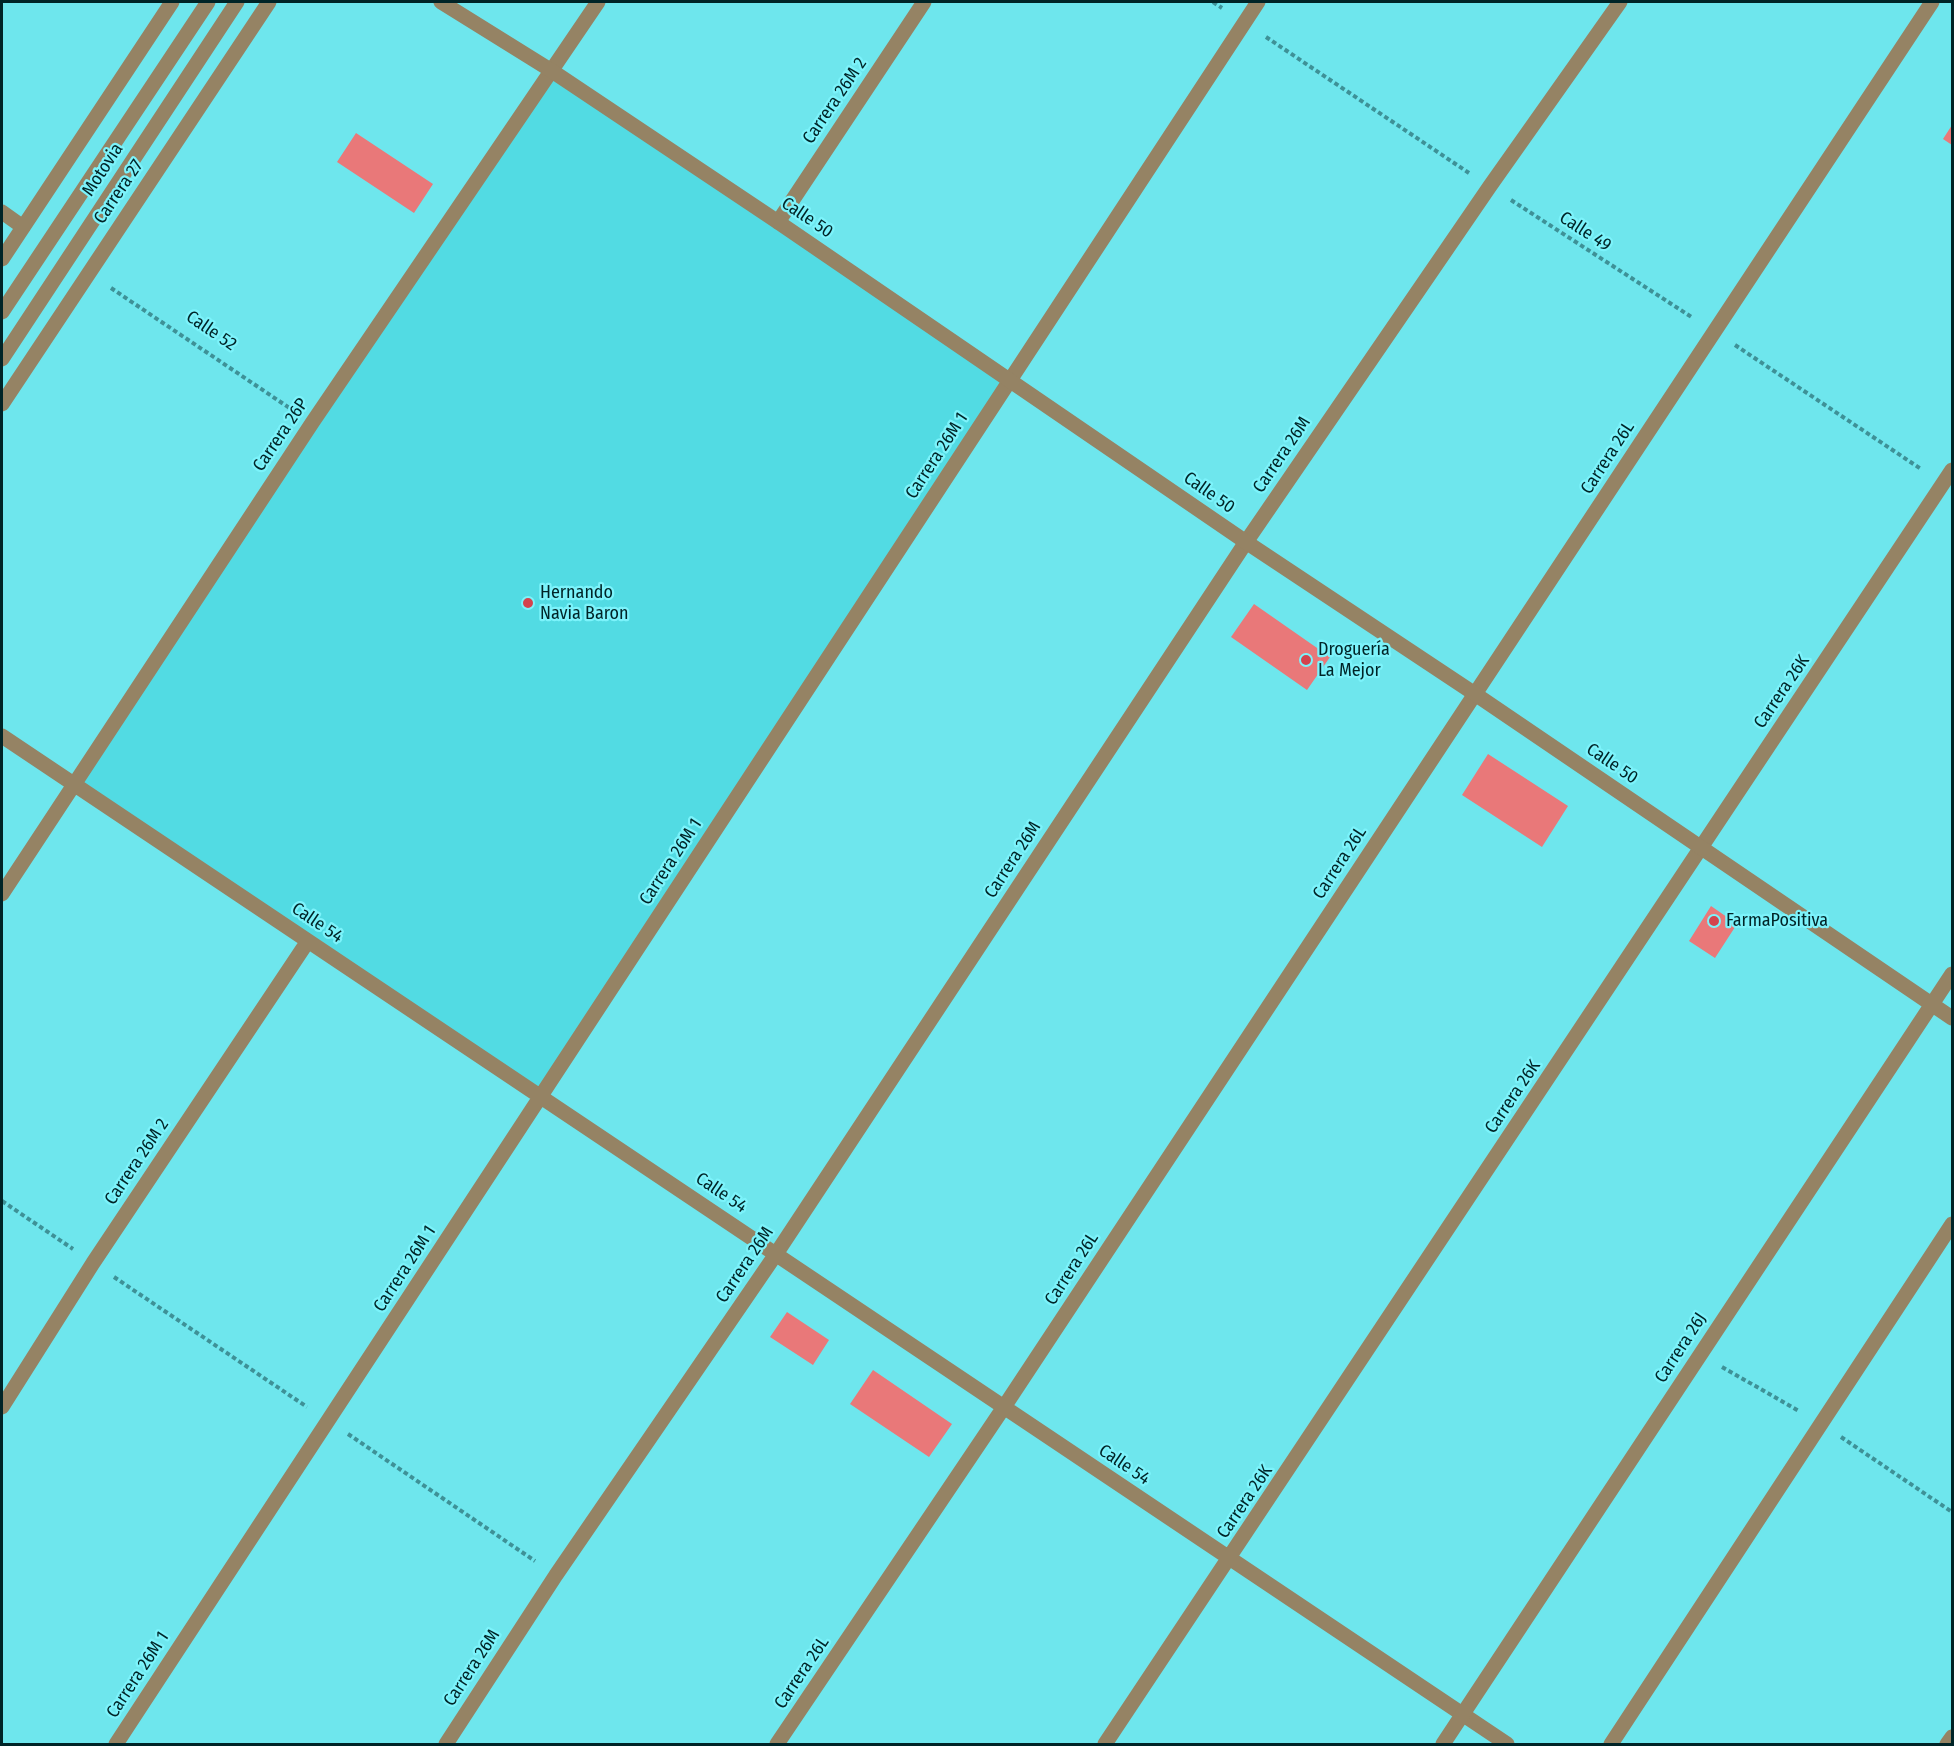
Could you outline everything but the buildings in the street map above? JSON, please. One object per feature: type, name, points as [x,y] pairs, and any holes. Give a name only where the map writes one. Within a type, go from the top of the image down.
[{"type":"street","points":[[2,259],[172,2]]},
{"type":"street","name":"Motovia","points":[[2,312],[208,2]]},
{"type":"street","name":"Motovia","points":[[2,359],[237,2]]},
{"type":"street","name":"Carrera 27","points":[[2,404],[268,2]]},
{"type":"street","name":"Calle 50","points":[[441,2],[552,71],[778,222],[1246,542],[1475,694],[1953,1018]]},
{"type":"street","name":"Carrera 26P","points":[[2,894],[312,423],[598,2]]},
{"type":"street","name":"Carrera 26M 2","points":[[778,222],[924,2]]},
{"type":"street","name":"Carrera 26M 1","points":[[116,1744],[1258,2]]},
{"type":"street","name":"Carrera 26M","points":[[446,1744],[556,1575],[776,1254],[1246,542],[1490,186],[1620,2]]},
{"type":"street","name":"Carrera 26L","points":[[777,1744],[1004,1407],[1932,2]]},
{"type":"street","points":[[2,212],[23,227]]},
{"type":"street","name":"Carrera 26K","points":[[1105,1744],[1948,477]]},
{"type":"street","name":"Calle 54","points":[[2,736],[1508,1744]]},
{"type":"street","name":"Carrera 26M 2","points":[[2,1407],[93,1263],[308,941]]},
{"type":"street","name":"Carrera 26J","points":[[1443,1744],[1953,974]]},
{"type":"street","points":[[1611,1744],[1953,1224]]},
{"type":"street","points":[[1947,1744],[1953,1737]]},
{"type":"path","name":"Calle 49","points":[[1213,2],[1714,332],[1948,477]]},
{"type":"path","name":"Calle 52","points":[[88,272],[312,423]]},
{"type":"path","points":[[2,1201],[556,1575]]},
{"type":"path","points":[[1700,1355],[1821,1424],[1953,1512]]},
{"type":"shaded area","name":"Hernando Navia Baron","points":[[552,71],[1010,380],[540,1097],[74,784]]},
{"type":"place","name":"Hernando Navia Baron","points":[[528,603]]},
{"type":"place","name":"Droguería La Mejor","points":[[1306,660]]},
{"type":"place","name":"FarmaPositiva","points":[[1714,921]]}]
